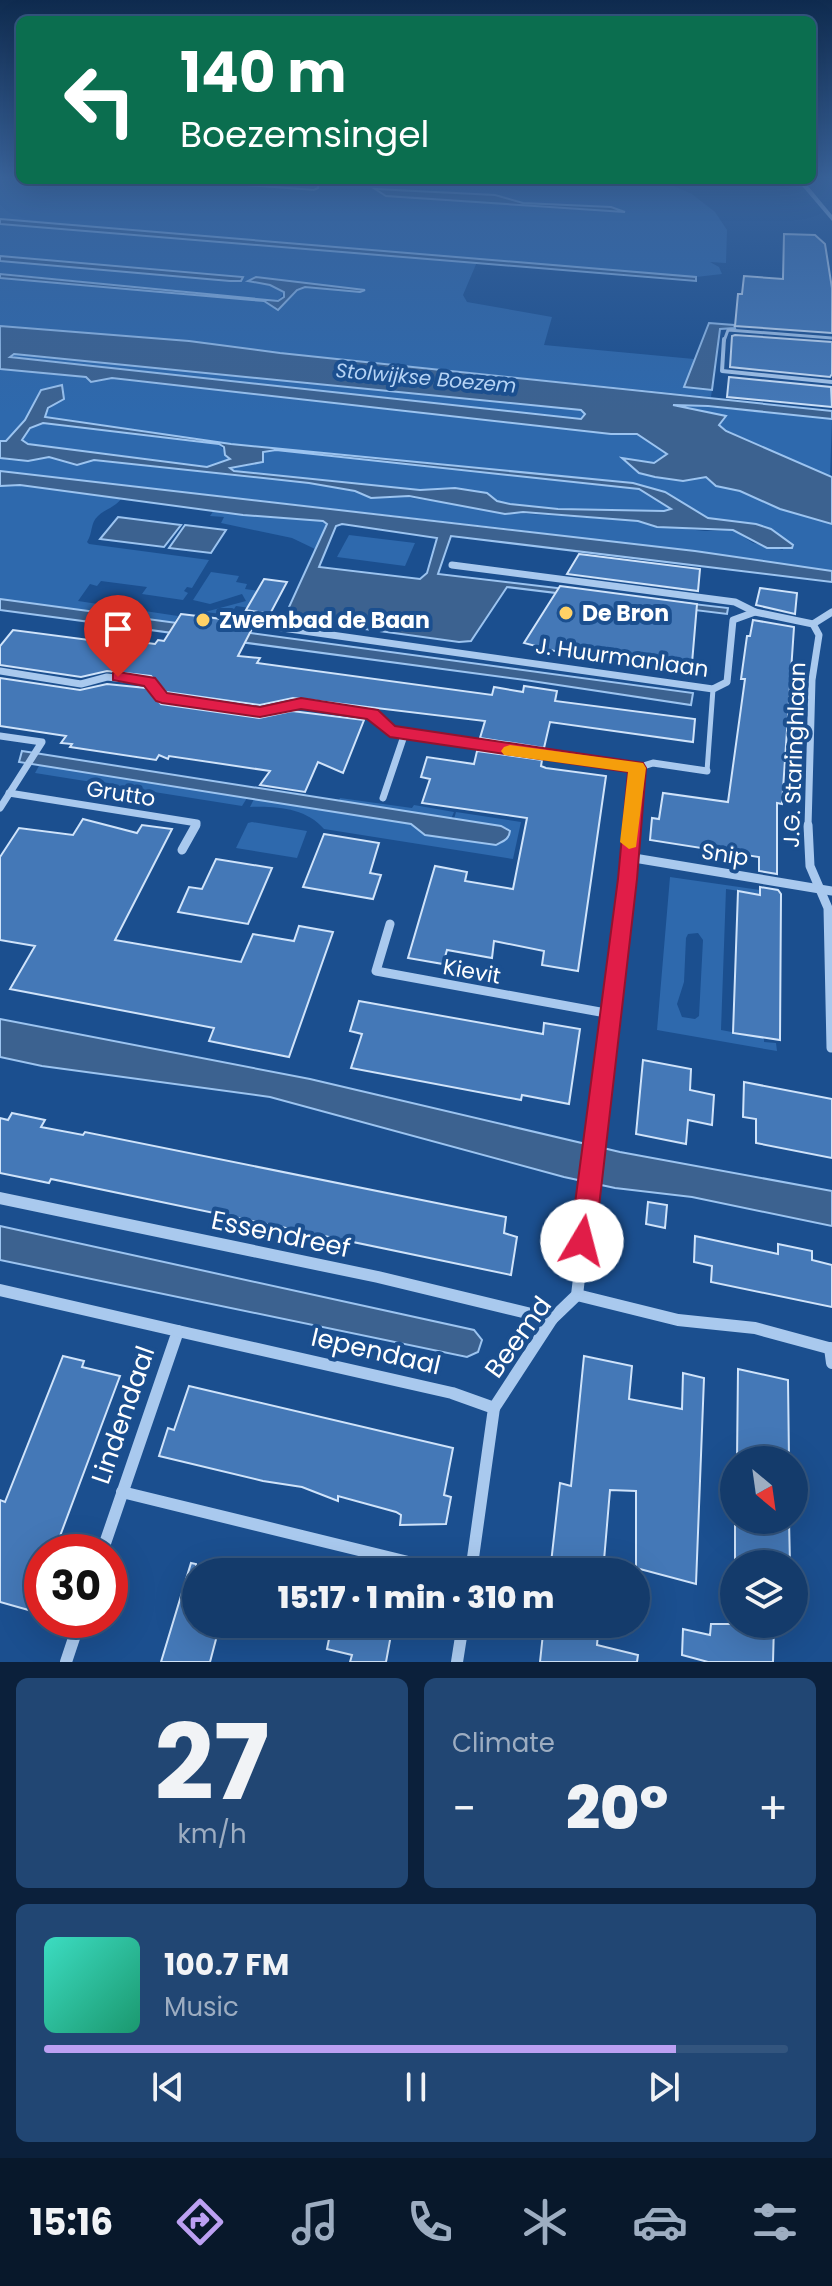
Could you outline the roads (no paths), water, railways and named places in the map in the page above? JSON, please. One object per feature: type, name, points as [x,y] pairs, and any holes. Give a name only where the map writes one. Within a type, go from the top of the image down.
[{"type":"street","points":[[452,565],[735,602],[755,612],[813,624],[832,612]]},
{"type":"street","name":"J. Huurmanlaan","points":[[261,625],[713,689],[727,682],[733,620],[755,612]]},
{"type":"street","name":"J.G. Staringhlaan","points":[[813,624],[819,635],[812,680],[807,808],[810,866],[817,887]]},
{"type":"street","points":[[0,671],[81,684],[107,677],[142,680],[150,682],[162,698],[260,712],[301,704],[372,714],[390,731],[637,768],[653,763],[707,771]]},
{"type":"street","points":[[383,798],[405,733]]},
{"type":"street","points":[[0,736],[42,742],[0,808]]},
{"type":"street","name":"Beemd","points":[[494,1408],[552,1319],[577,1295],[637,768]]},
{"type":"street","name":"Grutto","points":[[9,793],[197,823],[182,850]]},
{"type":"street","name":"Snip","points":[[628,857],[832,891]]},
{"type":"street","points":[[817,887],[828,908],[831,1048]]},
{"type":"street","name":"Kievit","points":[[390,924],[376,971],[611,1014]]},
{"type":"street","name":"Essendreef","points":[[0,1198],[378,1277],[552,1319]]},
{"type":"street","name":"Lindendaal","points":[[0,1290],[178,1331],[108,1534]]},
{"type":"street","points":[[577,1295],[678,1320],[755,1328],[831,1348],[832,1363]]},
{"type":"street","name":"Iependaal","points":[[178,1331],[452,1393],[494,1408]]},
{"type":"street","points":[[473,1558],[494,1408]]},
{"type":"street","points":[[122,1492],[392,1558]]},
{"type":"street","points":[[66,1662],[74,1638]]},
{"type":"street","points":[[457,1662],[461,1638]]},
{"type":"lane","points":[[832,338],[728,330],[725,332],[722,371],[832,382]]},
{"type":"lane","points":[[707,771],[713,689]]},
{"type":"water","points":[[0,257],[6,257],[243,277],[241,281],[230,281],[0,261]]},
{"type":"water","points":[[398,257],[451,257],[696,277],[696,281]]},
{"type":"water","points":[[0,274],[278,301],[284,297],[284,292],[270,285],[248,281],[256,277],[365,290],[305,287],[297,290],[278,310],[264,301],[0,278]]},
{"type":"water","points":[[709,323],[734,325],[735,328],[720,329],[712,390],[684,387]]},
{"type":"water","name":"Stolwijkse Boezem","points":[[0,326],[189,341],[832,411],[832,419],[673,405],[726,416],[719,425],[726,431],[832,477],[832,524],[780,509],[740,491],[716,486],[706,477],[683,481],[639,473],[622,458],[654,463],[667,454],[637,434],[611,434],[112,378],[91,382],[86,377],[0,369]],"holes":[[[14,354],[581,410],[585,414],[581,419],[10,357]]]},
{"type":"water","points":[[62,385],[64,399],[48,408],[45,417],[231,444],[633,483],[665,492],[708,518],[771,529],[793,545],[792,548],[767,548],[733,530],[657,527],[638,521],[523,512],[505,514],[409,496],[371,498],[355,491],[309,483],[94,460],[77,465],[49,457],[28,461],[0,458],[0,441],[6,441],[25,420],[41,390]],"holes":[[[43,423],[219,444],[230,459],[207,467],[28,444],[22,440],[30,428]],[[276,450],[639,489],[671,509],[558,509],[510,504],[497,501],[487,493],[455,488],[420,490],[234,471],[230,468],[263,462],[263,452]]]},
{"type":"water","points":[[0,471],[695,551],[832,571],[832,582],[451,536],[438,574],[728,608],[727,614],[507,587],[471,641],[459,642],[307,621],[291,614],[289,607],[327,524],[323,521],[243,515],[20,485],[0,486]],"holes":[[[342,524],[437,538],[427,573],[420,579],[319,567],[336,526]]]},
{"type":"water","points":[[118,517],[181,525],[164,547],[100,539]]},
{"type":"water","points":[[185,525],[226,530],[211,553],[169,548]]},
{"type":"water","points":[[0,599],[693,693],[691,705],[0,610]]},
{"type":"water","points":[[22,751],[501,826],[510,831],[507,838],[496,845],[425,835],[411,824],[19,762]]},
{"type":"water","points":[[0,1019],[310,1079],[620,1152],[832,1191],[832,1226],[692,1197],[615,1188],[564,1177],[270,1097],[42,1066],[0,1057]]},
{"type":"water","points":[[0,1226],[474,1330],[482,1340],[478,1352],[467,1357],[0,1260]]},
{"type":"place","name":"De Bron","points":[[566,613]]},
{"type":"place","name":"Zwembad de Baan","points":[[203,620]]}]
